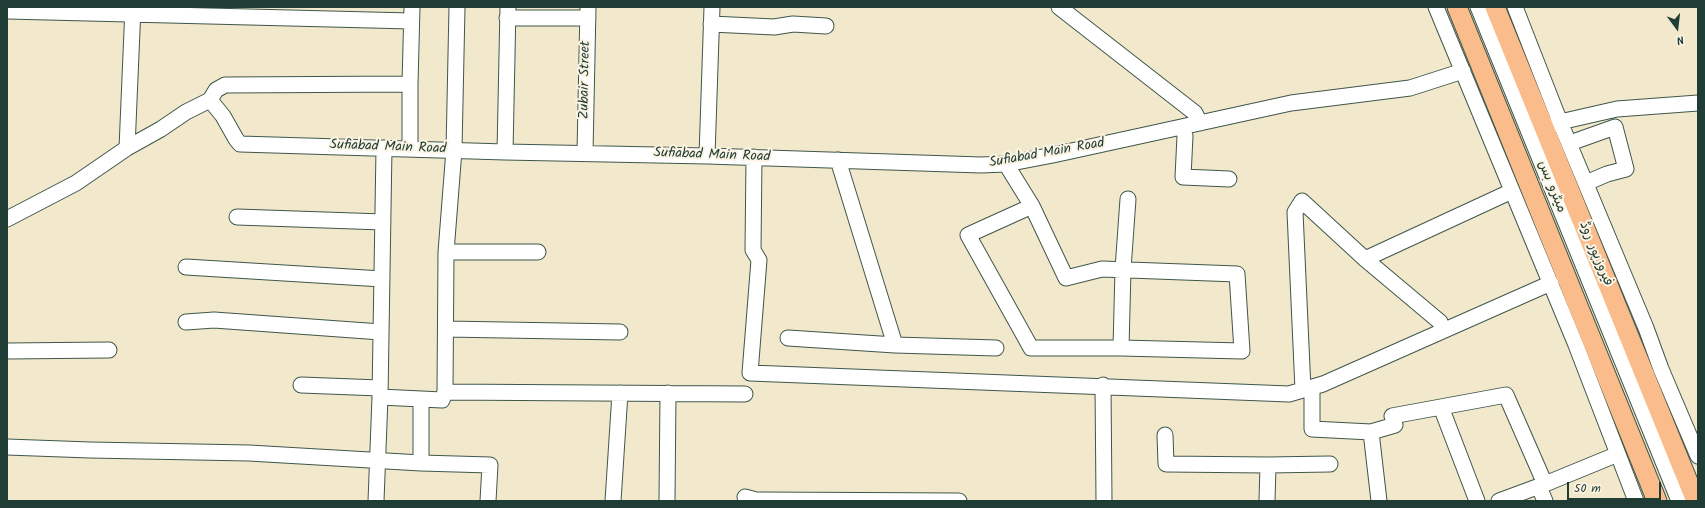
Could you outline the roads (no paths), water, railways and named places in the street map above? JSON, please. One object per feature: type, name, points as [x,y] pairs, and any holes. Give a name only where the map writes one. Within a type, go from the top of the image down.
[{"type":"main road","name":"فیروزپور روڈ","points":[[1495,7],[1553,126],[1696,501]]},
{"type":"main road","points":[[1460,15],[1657,501]]},
{"type":"street","points":[[301,385],[380,392],[421,399],[442,400],[445,392],[446,252],[454,150],[457,7]]},
{"type":"street","points":[[707,156],[712,7]]},
{"type":"street","points":[[1059,7],[1195,113],[1200,123]]},
{"type":"street","points":[[1436,7],[1551,283],[1636,501]]},
{"type":"street","name":"میٹرو بس","points":[[1478,7],[1679,501]]},
{"type":"street","points":[[1515,7],[1553,126],[1570,143],[1627,286],[1646,328],[1661,369],[1698,456]]},
{"type":"street","points":[[7,11],[411,14],[410,149]]},
{"type":"street","points":[[127,148],[133,11]]},
{"type":"street","points":[[504,152],[508,13],[588,12]]},
{"type":"street","name":"Zubair Street","points":[[585,153],[588,12]]},
{"type":"street","points":[[1446,29],[1460,15]]},
{"type":"street","points":[[711,24],[774,27],[793,24],[826,26]]},
{"type":"street","name":"Sufiabad Main Road","points":[[210,100],[223,116],[240,144],[504,152],[754,157],[981,165],[1006,164],[1183,128],[1291,103],[1410,88],[1463,71]]},
{"type":"street","points":[[7,219],[76,183],[127,148],[161,129],[186,112],[210,100],[216,90],[225,85],[410,84]]},
{"type":"street","points":[[1553,126],[1617,109],[1698,103]]},
{"type":"street","points":[[1570,143],[1615,127],[1626,169],[1607,174],[1586,183]]},
{"type":"street","points":[[1183,128],[1185,136],[1183,177],[1229,179]]},
{"type":"street","points":[[376,501],[380,392],[384,148]]},
{"type":"street","points":[[754,157],[753,250],[758,260],[750,373],[1103,385],[1288,394],[1323,384],[1551,283]]},
{"type":"street","points":[[838,160],[895,345]]},
{"type":"street","points":[[1006,164],[1032,206],[1066,278],[1102,268],[1238,274],[1242,351],[1121,348],[1031,348],[968,235],[1032,206]]},
{"type":"street","points":[[1365,259],[1512,191]]},
{"type":"street","points":[[1121,348],[1123,269],[1128,199]]},
{"type":"street","points":[[1444,330],[1440,322],[1365,259],[1302,201],[1296,212],[1307,389],[1312,428],[1371,432],[1395,425],[1392,416],[1506,395],[1542,486],[1545,501]]},
{"type":"street","points":[[237,217],[382,222]]},
{"type":"street","points":[[446,252],[538,252]]},
{"type":"street","points":[[186,267],[382,279]]},
{"type":"street","points":[[186,322],[214,320],[381,332]]},
{"type":"street","points":[[446,329],[620,332]]},
{"type":"street","points":[[788,338],[895,345],[996,348]]},
{"type":"street","points":[[7,351],[109,350]]},
{"type":"street","points":[[1103,385],[1104,501]]},
{"type":"street","points":[[445,392],[745,394]]},
{"type":"street","points":[[613,501],[620,393]]},
{"type":"street","points":[[667,501],[668,393]]},
{"type":"street","points":[[420,464],[421,399]]},
{"type":"street","points":[[1441,407],[1478,501]]},
{"type":"street","points":[[1371,432],[1379,501]]},
{"type":"street","points":[[1165,435],[1166,464],[1330,464]]},
{"type":"street","points":[[7,447],[249,453],[377,460],[420,464],[490,465],[488,501]]},
{"type":"street","points":[[1499,501],[1542,486],[1618,454]]},
{"type":"street","points":[[1267,501],[1268,465]]},
{"type":"street","points":[[745,497],[760,501],[959,501]]}]
